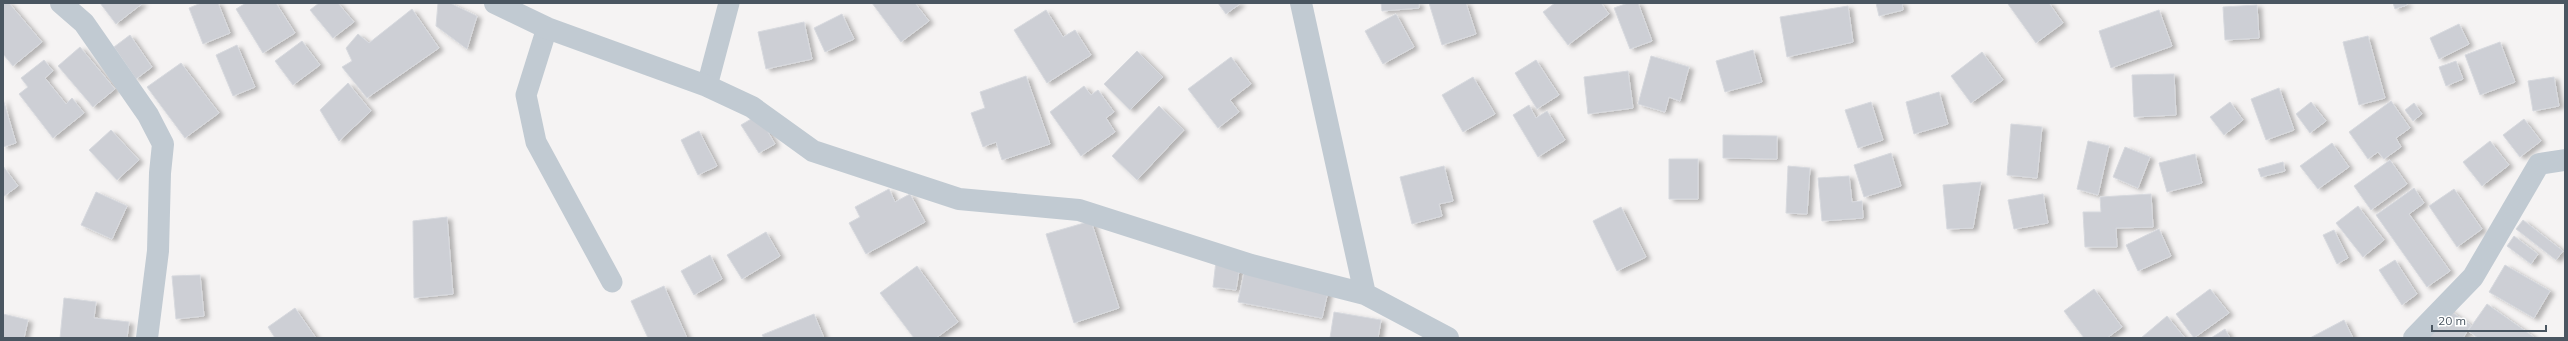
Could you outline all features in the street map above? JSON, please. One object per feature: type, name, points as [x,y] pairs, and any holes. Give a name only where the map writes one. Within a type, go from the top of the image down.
[{"type":"street","points":[[61,3],[84,23],[148,115],[163,144],[160,173],[158,251],[147,338]]},
{"type":"street","points":[[495,3],[547,28],[707,86],[752,107],[813,152],[952,196],[1079,210],[1251,265],[1365,294],[1448,338]]},
{"type":"street","points":[[1302,3],[1365,294]]},
{"type":"street","points":[[2414,338],[2473,277],[2539,164],[2565,160]]},
{"type":"lane","points":[[707,86],[729,3]]},
{"type":"lane","points":[[547,28],[526,96],[536,142],[612,282]]},
{"type":"building","points":[[3,3],[9,3],[42,42],[13,66],[3,54]]},
{"type":"building","points":[[100,3],[143,3],[116,24]]},
{"type":"building","points":[[201,3],[218,3],[230,33],[203,44],[189,8]]},
{"type":"building","points":[[246,3],[276,3],[295,33],[263,53],[236,9]]},
{"type":"building","points":[[319,3],[338,3],[354,22],[333,38],[310,10]]},
{"type":"building","points":[[438,3],[450,3],[477,16],[467,49],[436,26]]},
{"type":"building","points":[[872,3],[915,3],[929,21],[901,42]]},
{"type":"building","points":[[1218,3],[1241,3],[1226,14]]},
{"type":"building","points":[[1381,3],[1419,3],[1419,8],[1382,11]]},
{"type":"building","points":[[1429,3],[1466,3],[1476,34],[1442,45]]},
{"type":"building","points":[[1555,3],[1601,3],[1609,14],[1568,45],[1543,12]]},
{"type":"building","points":[[1628,3],[1638,3],[1652,41],[1630,49],[1614,8]]},
{"type":"building","points":[[1876,3],[1902,3],[1903,10],[1879,16]]},
{"type":"building","points":[[2049,3],[2063,23],[2036,43],[2008,4]]},
{"type":"building","points":[[2393,3],[2406,3],[2407,5],[2395,9]]},
{"type":"building","points":[[2257,5],[2259,38],[2225,40],[2223,7]]},
{"type":"building","points":[[1848,6],[1853,42],[1787,57],[1780,17]]},
{"type":"building","points":[[412,9],[439,48],[367,98],[342,67],[352,61],[346,48],[358,34],[369,43]]},
{"type":"building","points":[[1046,10],[1063,37],[1075,30],[1091,55],[1047,83],[1014,30]]},
{"type":"building","points":[[2159,10],[2172,46],[2111,68],[2099,31]]},
{"type":"building","points":[[842,14],[854,39],[825,52],[814,28]]},
{"type":"building","points":[[1396,14],[1414,47],[1383,64],[1365,31]]},
{"type":"building","points":[[804,22],[812,59],[766,69],[758,32]]},
{"type":"building","points":[[2459,24],[2469,44],[2439,59],[2430,38]]},
{"type":"building","points":[[130,35],[152,67],[136,79],[114,47]]},
{"type":"building","points":[[2368,36],[2385,98],[2359,105],[2343,42]]},
{"type":"building","points":[[302,41],[320,65],[293,85],[275,61]]},
{"type":"building","points":[[2500,42],[2515,82],[2480,95],[2465,55]]},
{"type":"building","points":[[237,45],[255,87],[233,96],[216,55]]},
{"type":"building","points":[[80,47],[115,89],[93,107],[58,66]]},
{"type":"building","points":[[1753,50],[1762,82],[1725,92],[1716,61]]},
{"type":"building","points":[[1137,51],[1163,77],[1130,110],[1104,84]]},
{"type":"building","points":[[1982,52],[2003,80],[1971,103],[1951,76]]},
{"type":"building","points":[[1651,56],[1689,67],[1680,101],[1669,97],[1665,112],[1638,104]]},
{"type":"building","points":[[1231,57],[1251,84],[1230,100],[1239,112],[1218,128],[1188,89]]},
{"type":"building","points":[[44,60],[53,71],[45,78],[66,104],[72,98],[84,113],[53,138],[19,94],[28,87],[21,78]]},
{"type":"building","points":[[1536,60],[1559,95],[1537,109],[1515,73]]},
{"type":"building","points":[[2456,61],[2463,79],[2446,86],[2439,67]]},
{"type":"building","points":[[181,63],[219,113],[185,138],[147,87]]},
{"type":"building","points":[[1628,71],[1633,108],[1588,114],[1584,77]]},
{"type":"building","points":[[2174,74],[2176,115],[2134,117],[2132,75]]},
{"type":"building","points":[[1026,76],[1050,144],[1002,160],[996,142],[983,147],[971,113],[985,108],[980,92]]},
{"type":"building","points":[[1473,77],[1495,114],[1463,132],[1442,95]]},
{"type":"building","points":[[2554,77],[2559,106],[2533,111],[2528,81]]},
{"type":"building","points":[[348,83],[371,111],[339,141],[320,110]]},
{"type":"building","points":[[1084,86],[1091,95],[1098,90],[1114,112],[1106,118],[1115,132],[1081,156],[1050,112]]},
{"type":"building","points":[[2279,88],[2294,130],[2266,140],[2251,99]]},
{"type":"building","points":[[1939,92],[1948,124],[1914,134],[1906,102]]},
{"type":"building","points":[[3,99],[16,143],[3,147]]},
{"type":"building","points":[[2391,101],[2410,128],[2396,138],[2401,147],[2384,159],[2378,152],[2368,159],[2349,132]]},
{"type":"building","points":[[1871,102],[1883,140],[1858,148],[1845,110]]},
{"type":"building","points":[[2230,102],[2243,120],[2224,135],[2210,117]]},
{"type":"building","points":[[2311,102],[2326,121],[2310,133],[2296,114]]},
{"type":"building","points":[[2414,103],[2422,114],[2413,121],[2405,110]]},
{"type":"building","points":[[1529,105],[1536,118],[1547,111],[1565,140],[1538,157],[1513,115]]},
{"type":"building","points":[[1159,106],[1184,130],[1137,180],[1112,156]]},
{"type":"building","points":[[758,115],[775,144],[759,153],[741,125]]},
{"type":"building","points":[[2524,119],[2541,141],[2520,157],[2503,135]]},
{"type":"building","points":[[2011,124],[2042,127],[2037,178],[2007,175]]},
{"type":"building","points":[[111,130],[139,160],[117,180],[89,150]]},
{"type":"building","points":[[699,131],[717,166],[698,175],[681,140]]},
{"type":"building","points":[[1723,135],[1777,136],[1777,159],[1723,158]]},
{"type":"building","points":[[2088,141],[2109,146],[2098,195],[2077,189]]},
{"type":"building","points":[[2490,141],[2509,165],[2482,186],[2463,162]]},
{"type":"building","points":[[2332,143],[2349,167],[2318,189],[2300,166]]},
{"type":"building","points":[[2125,147],[2150,157],[2138,188],[2113,177]]},
{"type":"building","points":[[1891,153],[1901,186],[1864,197],[1854,165]]},
{"type":"building","points":[[2195,154],[2202,183],[2167,192],[2159,163]]},
{"type":"building","points":[[1669,159],[1698,159],[1698,199],[1669,199]]},
{"type":"building","points":[[2390,160],[2407,184],[2371,210],[2354,186]]},
{"type":"building","points":[[2283,162],[2285,171],[2261,177],[2258,169]]},
{"type":"building","points":[[3,166],[18,186],[3,197]]},
{"type":"building","points":[[1444,166],[1453,201],[1439,204],[1442,216],[1412,224],[1400,177]]},
{"type":"building","points":[[1788,166],[1810,168],[1807,214],[1786,213]]},
{"type":"building","points":[[1849,176],[1852,202],[1862,201],[1863,218],[1822,221],[1818,178]]},
{"type":"building","points":[[1981,182],[1973,228],[1947,229],[1943,185]]},
{"type":"building","points":[[2414,188],[2424,203],[2409,214],[2450,271],[2427,287],[2376,215]]},
{"type":"building","points":[[889,189],[895,202],[910,194],[925,222],[866,254],[849,223],[860,217],[855,207]]},
{"type":"building","points":[[2454,189],[2482,229],[2457,247],[2429,206]]},
{"type":"building","points":[[96,192],[127,206],[112,239],[81,225]]},
{"type":"building","points":[[2043,194],[2048,223],[2014,229],[2008,200]]},
{"type":"building","points":[[2151,194],[2153,227],[2116,228],[2117,247],[2085,247],[2083,212],[2101,212],[2100,197]]},
{"type":"building","points":[[2358,206],[2384,240],[2363,257],[2336,223]]},
{"type":"building","points":[[1621,207],[1646,257],[1617,271],[1593,221]]},
{"type":"building","points":[[447,217],[453,294],[414,298],[413,221]]},
{"type":"building","points":[[2523,220],[2563,251],[2556,260],[2516,229]]},
{"type":"building","points":[[1091,221],[1119,308],[1074,323],[1046,234]]},
{"type":"building","points":[[2159,229],[2171,256],[2138,271],[2126,245]]},
{"type":"building","points":[[2334,230],[2348,258],[2337,264],[2323,235]]},
{"type":"building","points":[[766,232],[780,256],[742,279],[727,255]]},
{"type":"building","points":[[2514,236],[2538,254],[2531,264],[2507,246]]},
{"type":"building","points":[[710,255],[722,279],[694,295],[681,271]]},
{"type":"building","points":[[2395,260],[2417,294],[2402,305],[2379,270]]},
{"type":"building","points":[[1216,261],[1240,265],[1236,290],[1213,287]]},
{"type":"building","points":[[2505,265],[2550,291],[2534,318],[2489,292]]},
{"type":"building","points":[[917,266],[958,322],[936,338],[914,338],[880,293]]},
{"type":"building","points":[[1245,268],[1329,287],[1322,318],[1238,302]]},
{"type":"building","points":[[200,275],[204,316],[176,319],[172,276]]},
{"type":"building","points":[[664,286],[687,338],[648,338],[631,301]]},
{"type":"building","points":[[2094,289],[2122,327],[2107,338],[2084,338],[2064,311]]},
{"type":"building","points":[[2210,289],[2229,313],[2194,338],[2176,314]]},
{"type":"building","points":[[64,298],[96,302],[94,318],[129,322],[127,338],[60,338]]},
{"type":"building","points":[[2487,304],[2534,338],[2478,338],[2468,331]]},
{"type":"building","points":[[295,308],[316,338],[275,338],[268,327]]},
{"type":"building","points":[[2446,308],[2471,325],[2463,338],[2427,338]]},
{"type":"building","points":[[1334,312],[1381,320],[1378,338],[1330,338]]},
{"type":"building","points":[[3,314],[28,320],[24,338],[3,338]]},
{"type":"building","points":[[814,314],[824,338],[764,338],[762,335]]},
{"type":"building","points":[[2167,316],[2185,338],[2141,338]]},
{"type":"building","points":[[2344,320],[2353,338],[2310,338]]},
{"type":"building","points":[[2225,329],[2230,338],[2211,338]]}]
